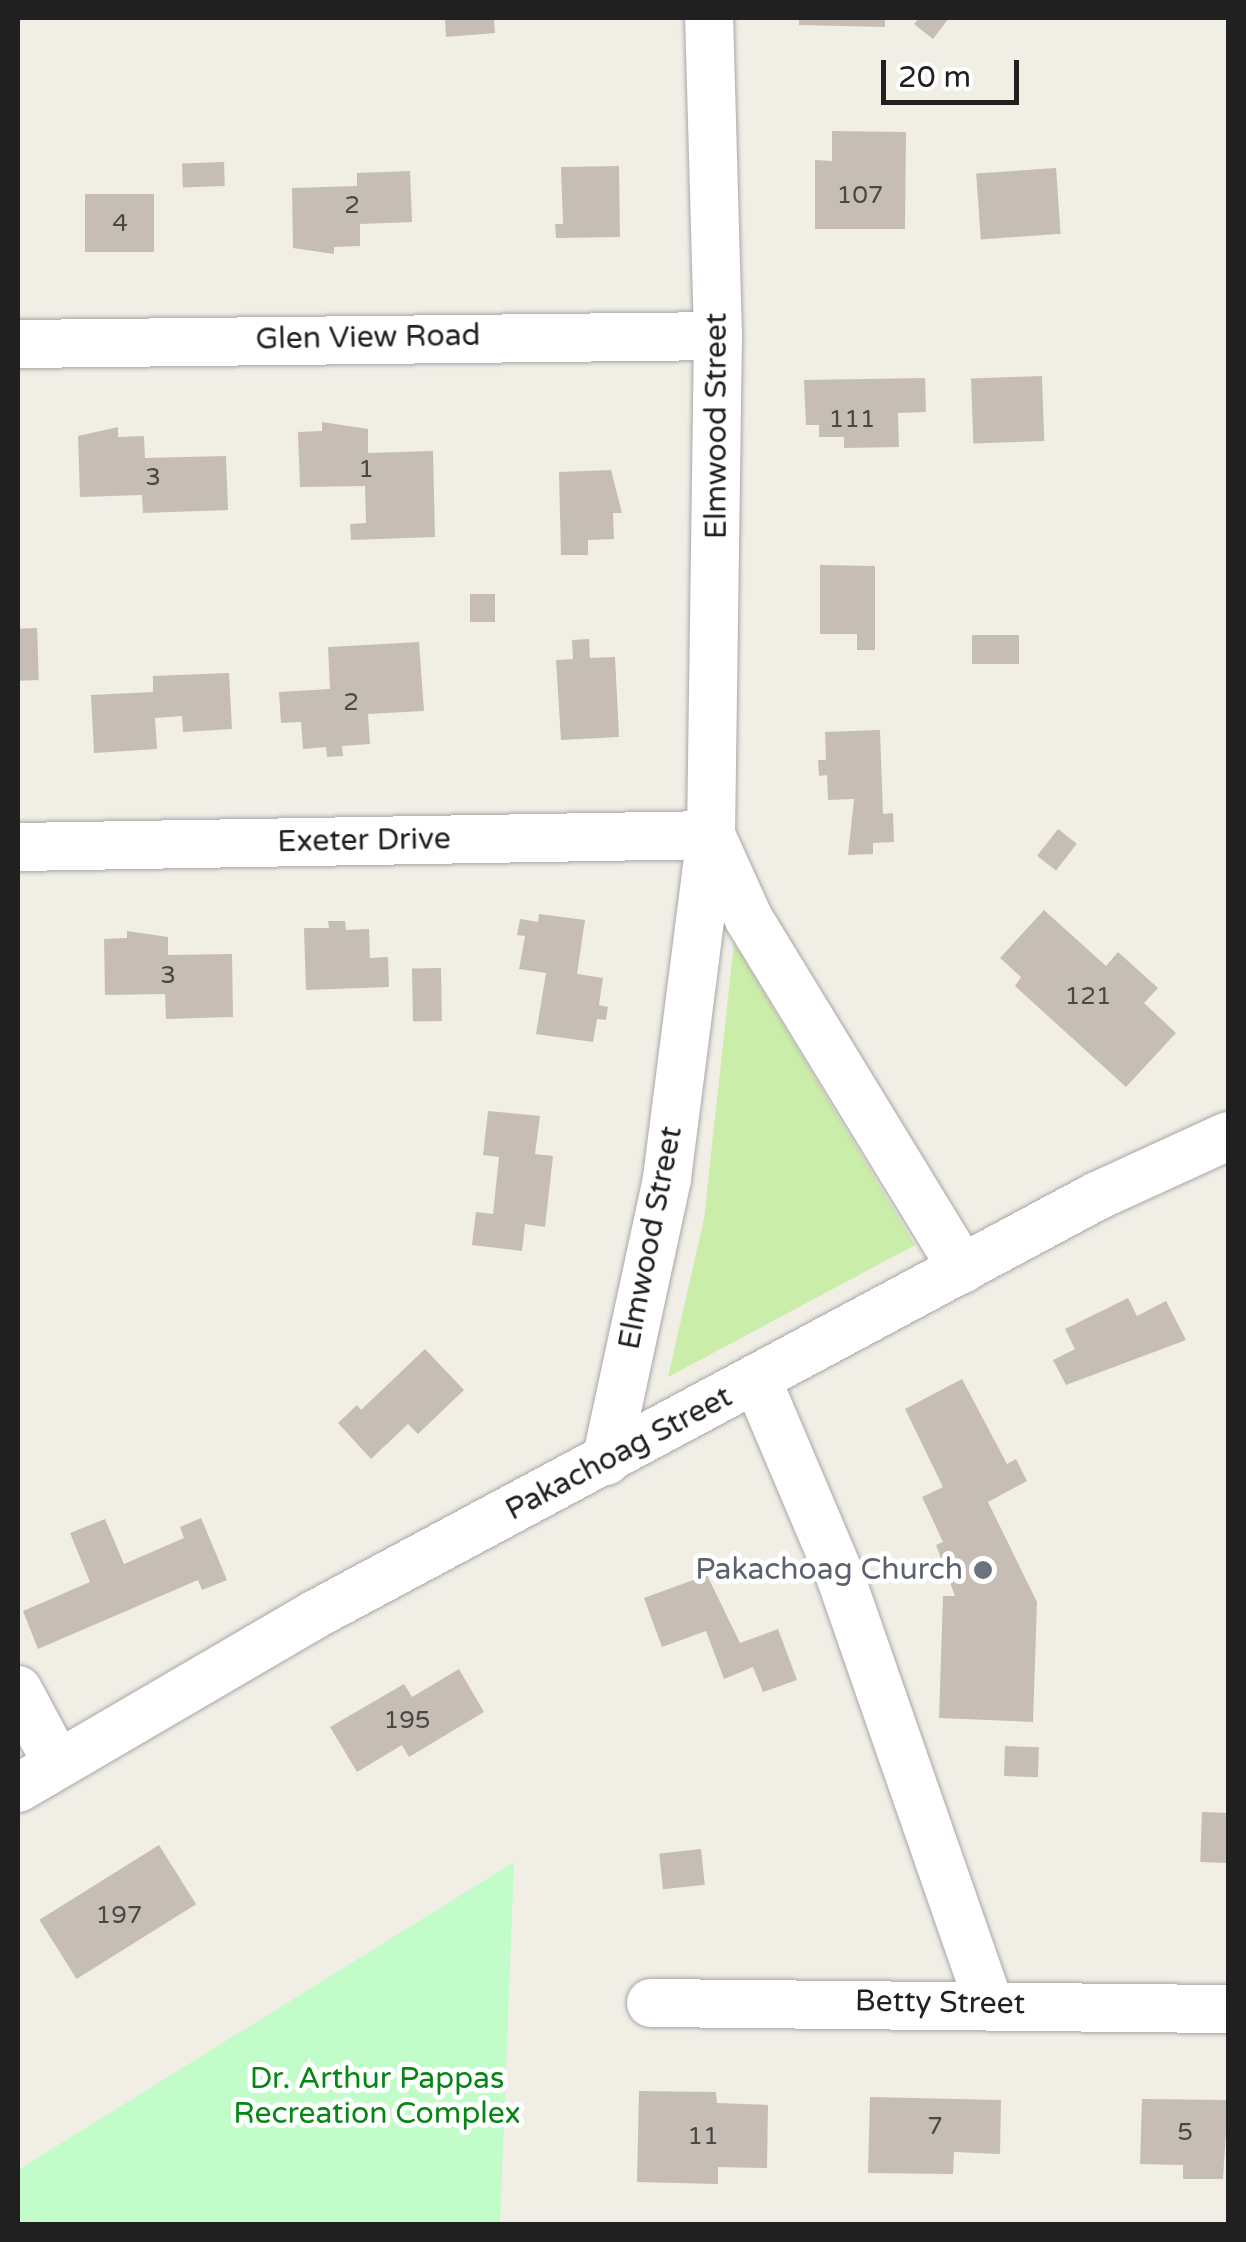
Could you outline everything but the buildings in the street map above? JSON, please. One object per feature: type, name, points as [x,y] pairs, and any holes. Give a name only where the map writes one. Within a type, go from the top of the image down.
[{"type":"street","name":"Elmwood Street","points":[[606,1461],[666,1178],[711,835],[718,336],[709,18]]},
{"type":"street","name":"Glen View Road","points":[[18,344],[718,336]]},
{"type":"street","name":"Elmwood Street","points":[[711,835],[748,919],[963,1269]]},
{"type":"street","name":"Exeter Drive","points":[[18,847],[711,835]]},
{"type":"street","name":"Pakachoag Street","points":[[37,1776],[314,1614],[1097,1196],[1228,1136]]},
{"type":"street","points":[[757,1380],[840,1574],[988,2002]]},
{"type":"street","points":[[18,1690],[37,1776]]},
{"type":"street","name":"Betty Street","points":[[652,2003],[988,2002],[1228,2009]]},
{"type":"green space","points":[[734,943],[915,1245],[668,1377],[704,1219]]},
{"type":"green space","name":"Dr. Arthur Pappas Recreation Complex","points":[[514,1862],[500,2224],[18,2224],[18,2170]]},
{"type":"place","name":"Pakachoag Church","points":[[983,1570]]}]
